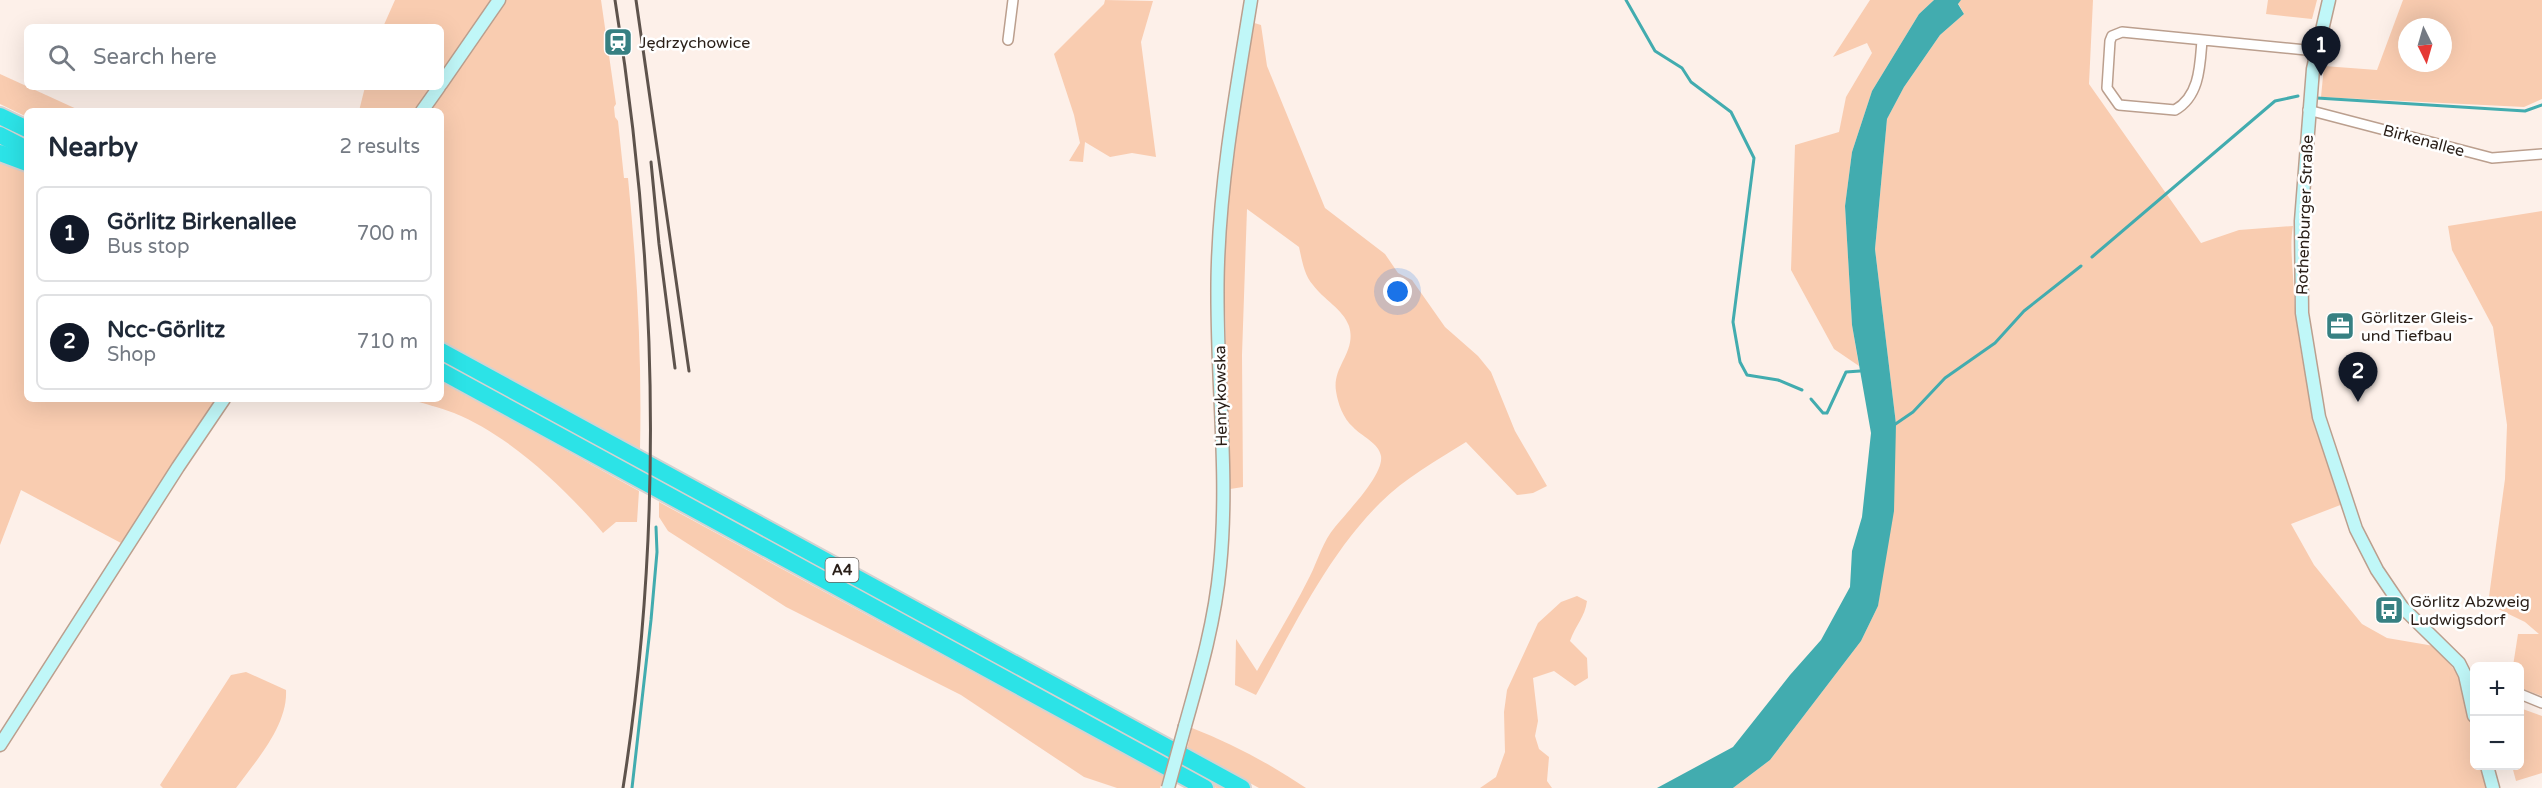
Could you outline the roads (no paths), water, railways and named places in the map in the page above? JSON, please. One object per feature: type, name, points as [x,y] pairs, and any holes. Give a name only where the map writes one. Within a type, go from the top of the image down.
[{"type":"highway","points":[[0,116],[24,128]]},
{"type":"highway","points":[[0,135],[24,147]]},
{"type":"highway","points":[[0,153],[24,162]]},
{"type":"highway","name":"A4","points":[[444,353],[1242,788]]},
{"type":"highway","name":"A4","points":[[444,373],[1205,788]]},
{"type":"street","points":[[444,79],[499,0]]},
{"type":"street","points":[[1008,40],[1013,0]]},
{"type":"street","name":"Henrykowska","points":[[1168,788],[1209,637],[1220,567],[1223,510],[1218,254],[1222,189],[1251,0]]},
{"type":"street","name":"Rothenburger Straße","points":[[2329,0],[2316,51],[2308,110],[2301,274],[2308,356],[2319,417],[2356,529],[2377,570],[2402,607],[2470,675]]},
{"type":"street","points":[[2202,40],[2197,83],[2181,106],[2175,110],[2119,105],[2106,84],[2110,41],[2117,33],[2202,40],[2316,51]]},
{"type":"street","points":[[424,108],[437,90]]},
{"type":"street","name":"Birkenallee","points":[[2308,110],[2492,158],[2542,154]]},
{"type":"street","points":[[0,745],[222,402]]},
{"type":"street","points":[[2524,696],[2542,703]]},
{"type":"street","points":[[2488,770],[2493,788]]},
{"type":"water","points":[[1934,0],[1961,0],[1958,4],[1964,14],[1940,35],[1904,87],[1887,119],[1875,249],[1896,424],[1894,511],[1878,606],[1861,641],[1770,760],[1733,788],[1657,788],[1733,747],[1821,640],[1850,587],[1852,551],[1862,517],[1871,433],[1852,325],[1845,206],[1852,152],[1872,91],[1919,14]]},
{"type":"waterway","points":[[1626,0],[1655,51],[1682,68],[1691,82],[1731,112],[1754,158],[1733,322],[1740,362],[1747,375],[1778,380],[1802,390]]},
{"type":"waterway","points":[[2092,257],[2275,101],[2298,96]]},
{"type":"waterway","points":[[2317,98],[2525,111],[2542,105]]},
{"type":"waterway","points":[[1894,425],[1913,412],[1945,378],[1995,343],[2024,311],[2081,266]]},
{"type":"waterway","points":[[1811,399],[1823,413],[1827,413],[1846,372],[1860,371]]},
{"type":"waterway","points":[[632,788],[651,620],[657,552],[656,527]]},
{"type":"railway","points":[[615,0],[640,197],[647,295],[650,394],[650,493],[645,591],[636,690],[623,788]]},
{"type":"railway","points":[[636,0],[689,371]]},
{"type":"railway","points":[[651,162],[675,368]]},
{"type":"place","name":"Jędrzychowice","points":[[618,42]]},
{"type":"place","name":"Görlitz Birkenallee","points":[[2321,76]]},
{"type":"place","name":"Görlitzer Gleis- und Tiefbau","points":[[2340,326]]},
{"type":"place","name":"Ncc-Görlitz","points":[[2358,402]]},
{"type":"place","name":"Görlitz Abzweig Ludwigsdorf","points":[[2389,610]]}]
